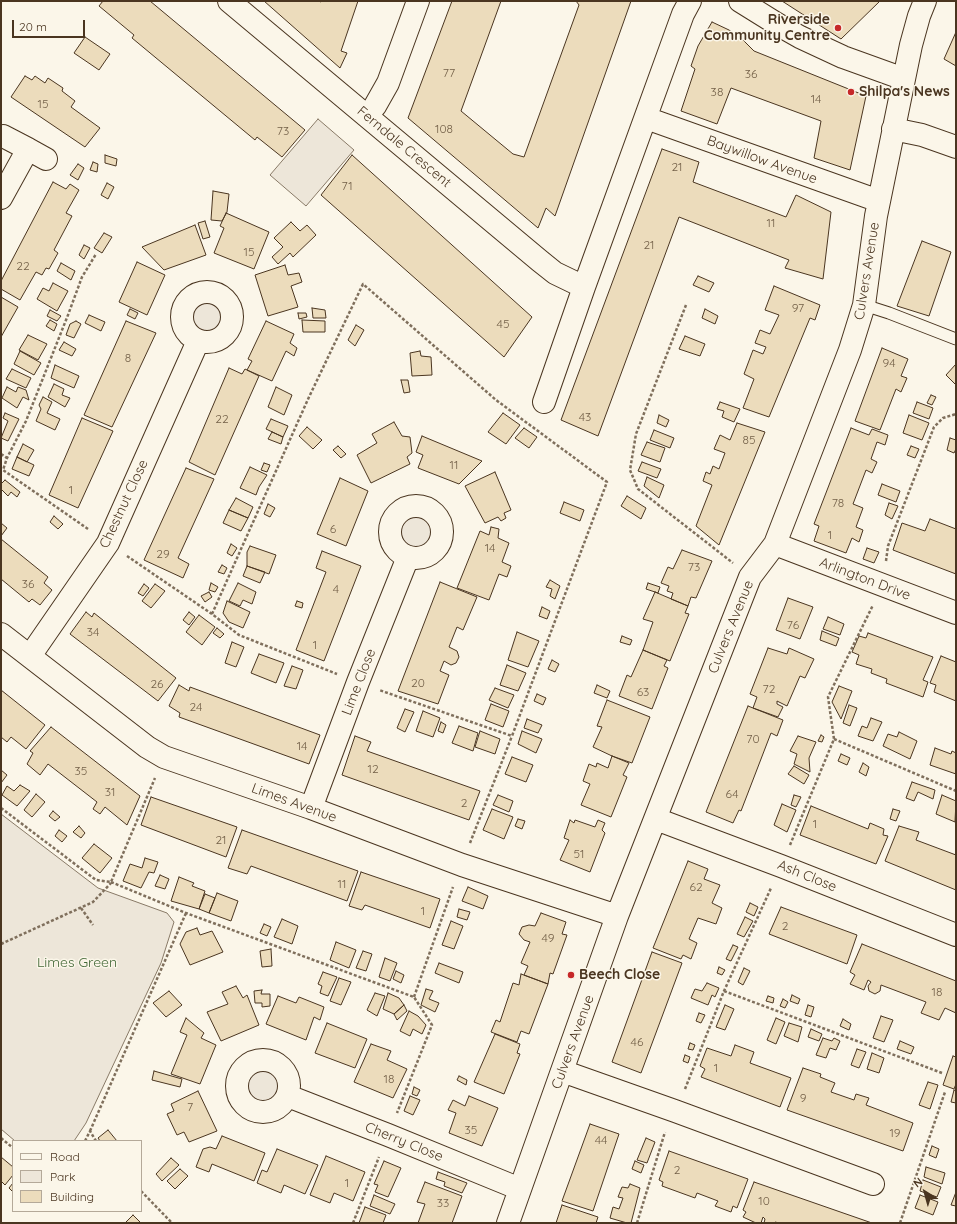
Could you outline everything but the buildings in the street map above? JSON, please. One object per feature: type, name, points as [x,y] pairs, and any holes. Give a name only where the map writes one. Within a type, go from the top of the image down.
[{"type":"street","name":"Ferndale Crescent","points":[[229,1],[540,261],[555,272],[584,288]]},
{"type":"street","points":[[367,116],[375,106],[388,83],[418,1]]},
{"type":"street","points":[[544,402],[683,14],[690,1]]},
{"type":"street","points":[[740,1],[800,37],[843,57],[904,79]]},
{"type":"street","name":"Culvers Avenue","points":[[508,1223],[617,916],[750,577],[775,544],[850,350],[864,305],[879,201],[893,129],[913,38],[919,16],[926,1]]},
{"type":"street","name":"Baywillow Avenue","points":[[646,118],[879,201]]},
{"type":"street","points":[[893,129],[922,135],[956,148]]},
{"type":"street","points":[[3,136],[46,159]]},
{"type":"street","points":[[1,198],[28,149]]},
{"type":"street","name":"Chestnut Close","points":[[30,656],[108,543],[198,341]]},
{"type":"street","name":"Arlington Drive","points":[[775,544],[956,613]]},
{"type":"street","name":"Lime Close","points":[[311,808],[358,682],[408,557]]},
{"type":"street","name":"Limes Avenue","points":[[1,634],[147,747],[164,757],[311,808],[462,865],[617,916]]},
{"type":"street","name":"Ash Close","points":[[656,819],[781,866],[956,935]]},
{"type":"street","points":[[562,1072],[675,1111],[873,1184]]},
{"type":"street","name":"Cherry Close","points":[[288,1096],[520,1189]]},
{"type":"lane","points":[[864,305],[890,312],[956,339]]},
{"type":"path","points":[[96,254],[82,277],[26,421],[7,458],[3,470],[212,614],[239,635],[358,682],[512,736]]},
{"type":"path","points":[[212,614],[309,397],[364,284],[496,400],[607,482],[414,996]]},
{"type":"path","points":[[686,305],[636,434],[630,470],[638,489],[750,577]]},
{"type":"path","points":[[637,1223],[666,1130],[682,1097],[724,990],[781,866],[834,739],[828,697],[882,586],[888,546],[934,427],[943,418],[956,414]]},
{"type":"path","points":[[1,454],[7,458]]},
{"type":"path","points":[[834,739],[956,791]]},
{"type":"path","points":[[1,944],[93,902],[111,882],[164,757]]},
{"type":"path","points":[[1,808],[96,880],[111,882],[186,913],[414,996],[432,1025],[353,1223]]},
{"type":"path","points":[[81,907],[93,925]]},
{"type":"path","points":[[86,1140],[186,913]]},
{"type":"path","points":[[724,990],[942,1073]]},
{"type":"path","points":[[900,1223],[946,1092]]},
{"type":"path","points":[[90,1131],[95,1140]]},
{"type":"path","points":[[1,1138],[12,1147]]},
{"type":"path","points":[[142,1192],[172,1223]]},
{"type":"green space","points":[[318,119],[354,150],[306,206],[270,175]]},
{"type":"green space","points":[[204,299],[210,299],[219,304],[223,310],[223,322],[219,328],[210,333],[204,333],[195,328],[190,319],[190,313],[195,304]]},
{"type":"green space","points":[[417,516],[423,517],[430,523],[433,532],[432,538],[426,545],[417,548],[411,547],[404,541],[401,532],[402,526],[408,519]]},
{"type":"green space","name":"Limes Green","points":[[1,814],[98,888],[167,913],[174,922],[161,963],[86,1123],[75,1140],[14,1140],[1,1129]]},
{"type":"green space","points":[[260,1070],[266,1070],[275,1074],[279,1086],[275,1098],[266,1102],[260,1102],[251,1098],[247,1089],[247,1083],[251,1074]]},
{"type":"place","name":"Riverside Community Centre","points":[[838,28]]},
{"type":"place","name":"Shilpa's News","points":[[851,92]]},
{"type":"place","name":"Beech Close","points":[[571,975]]}]
